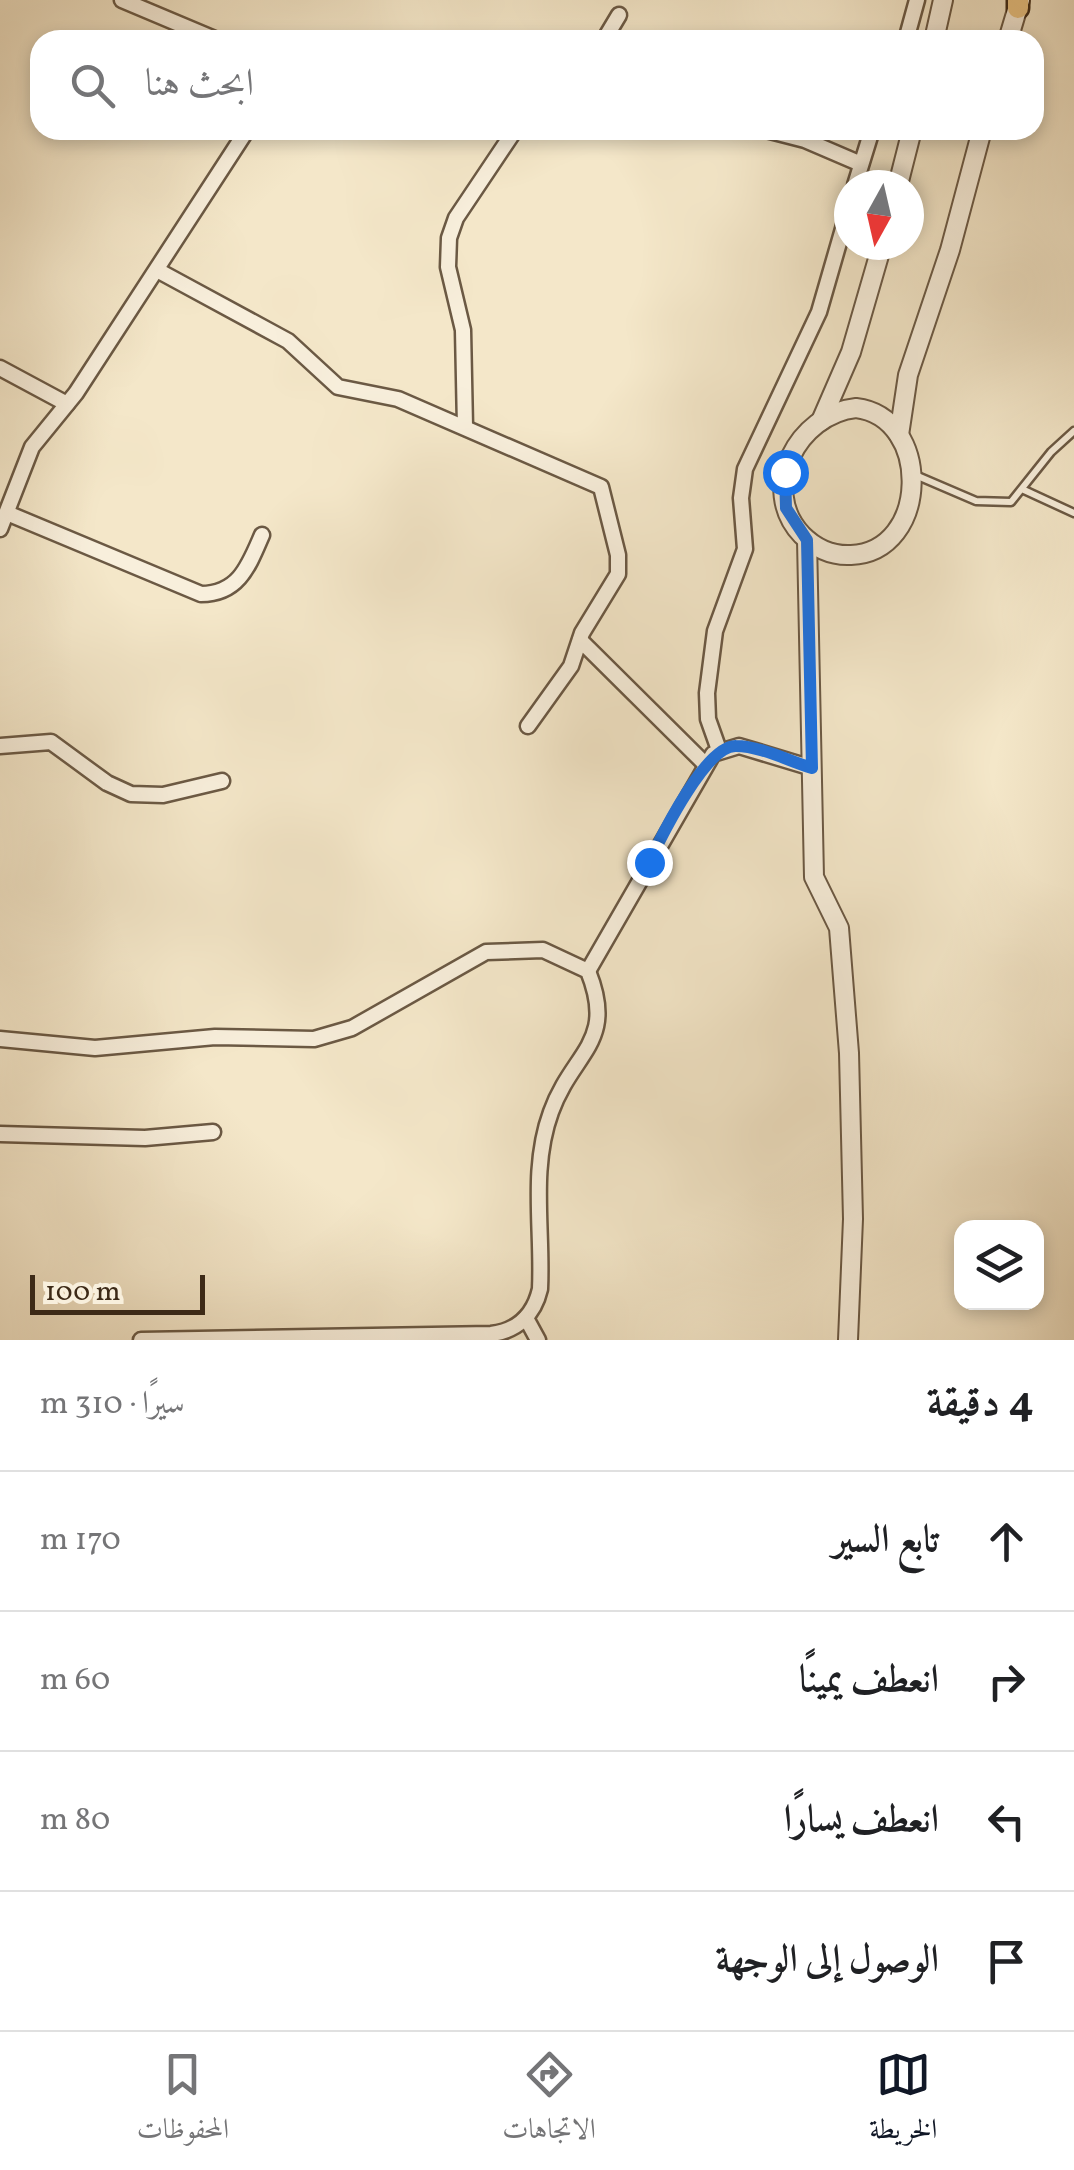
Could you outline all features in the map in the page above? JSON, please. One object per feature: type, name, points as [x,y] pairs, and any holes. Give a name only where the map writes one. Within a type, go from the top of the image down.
[{"type":"street","points":[[122,0],[192,30]]},
{"type":"street","points":[[909,30],[918,0]]},
{"type":"street","points":[[936,30],[944,0]]},
{"type":"street","points":[[1011,30],[1018,3]]},
{"type":"street","points":[[610,30],[619,14]]},
{"type":"street","points":[[0,529],[32,447],[67,404],[241,140]]},
{"type":"street","points":[[465,428],[463,330],[448,267],[448,238],[456,218],[507,140]]},
{"type":"street","points":[[805,140],[861,164]]},
{"type":"street","points":[[859,170],[869,140]]},
{"type":"street","points":[[902,170],[909,140]]},
{"type":"street","points":[[898,436],[908,375],[950,250],[979,140]]},
{"type":"street","points":[[719,750],[708,718],[707,693],[715,632],[745,549],[741,498],[745,469],[819,312],[834,260]]},
{"type":"street","points":[[820,421],[840,411],[864,410],[888,421],[898,436],[911,474],[909,506],[896,535],[870,551],[837,554],[807,540],[789,516],[783,482],[798,444],[820,421],[852,352],[878,260]]},
{"type":"street","points":[[157,270],[288,341],[338,387],[390,396],[589,478],[604,492],[619,568],[580,640],[571,666],[528,726]]},
{"type":"street","points":[[0,368],[67,404]]},
{"type":"street","points":[[7,513],[202,594],[218,593],[238,581],[262,536]]},
{"type":"street","points":[[807,540],[811,584],[814,877],[840,928],[850,1053],[853,1219],[848,1340]]},
{"type":"street","points":[[811,584],[820,567],[837,554]]},
{"type":"street","points":[[580,640],[705,764]]},
{"type":"street","points":[[0,746],[51,742],[107,783],[141,796],[222,780]]},
{"type":"street","points":[[588,971],[705,764],[719,750],[739,746],[812,768]]},
{"type":"street","points":[[0,1039],[95,1048],[216,1036],[314,1040],[352,1028],[476,955],[498,949],[543,950],[588,971],[598,1000],[599,1026],[589,1049],[562,1086],[546,1127],[539,1172],[540,1290],[526,1318],[491,1334],[141,1340]]},
{"type":"street","points":[[0,1134],[124,1138],[214,1132]]},
{"type":"street","points":[[526,1318],[538,1340]]},
{"type":"lane","points":[[911,474],[984,503],[1012,502],[1051,452],[1074,431]]},
{"type":"lane","points":[[1024,490],[1074,513]]},
{"type":"route","points":[[649,862],[705,764],[719,750],[739,746],[812,768],[811,584],[807,540],[786,508],[785,472]]}]
